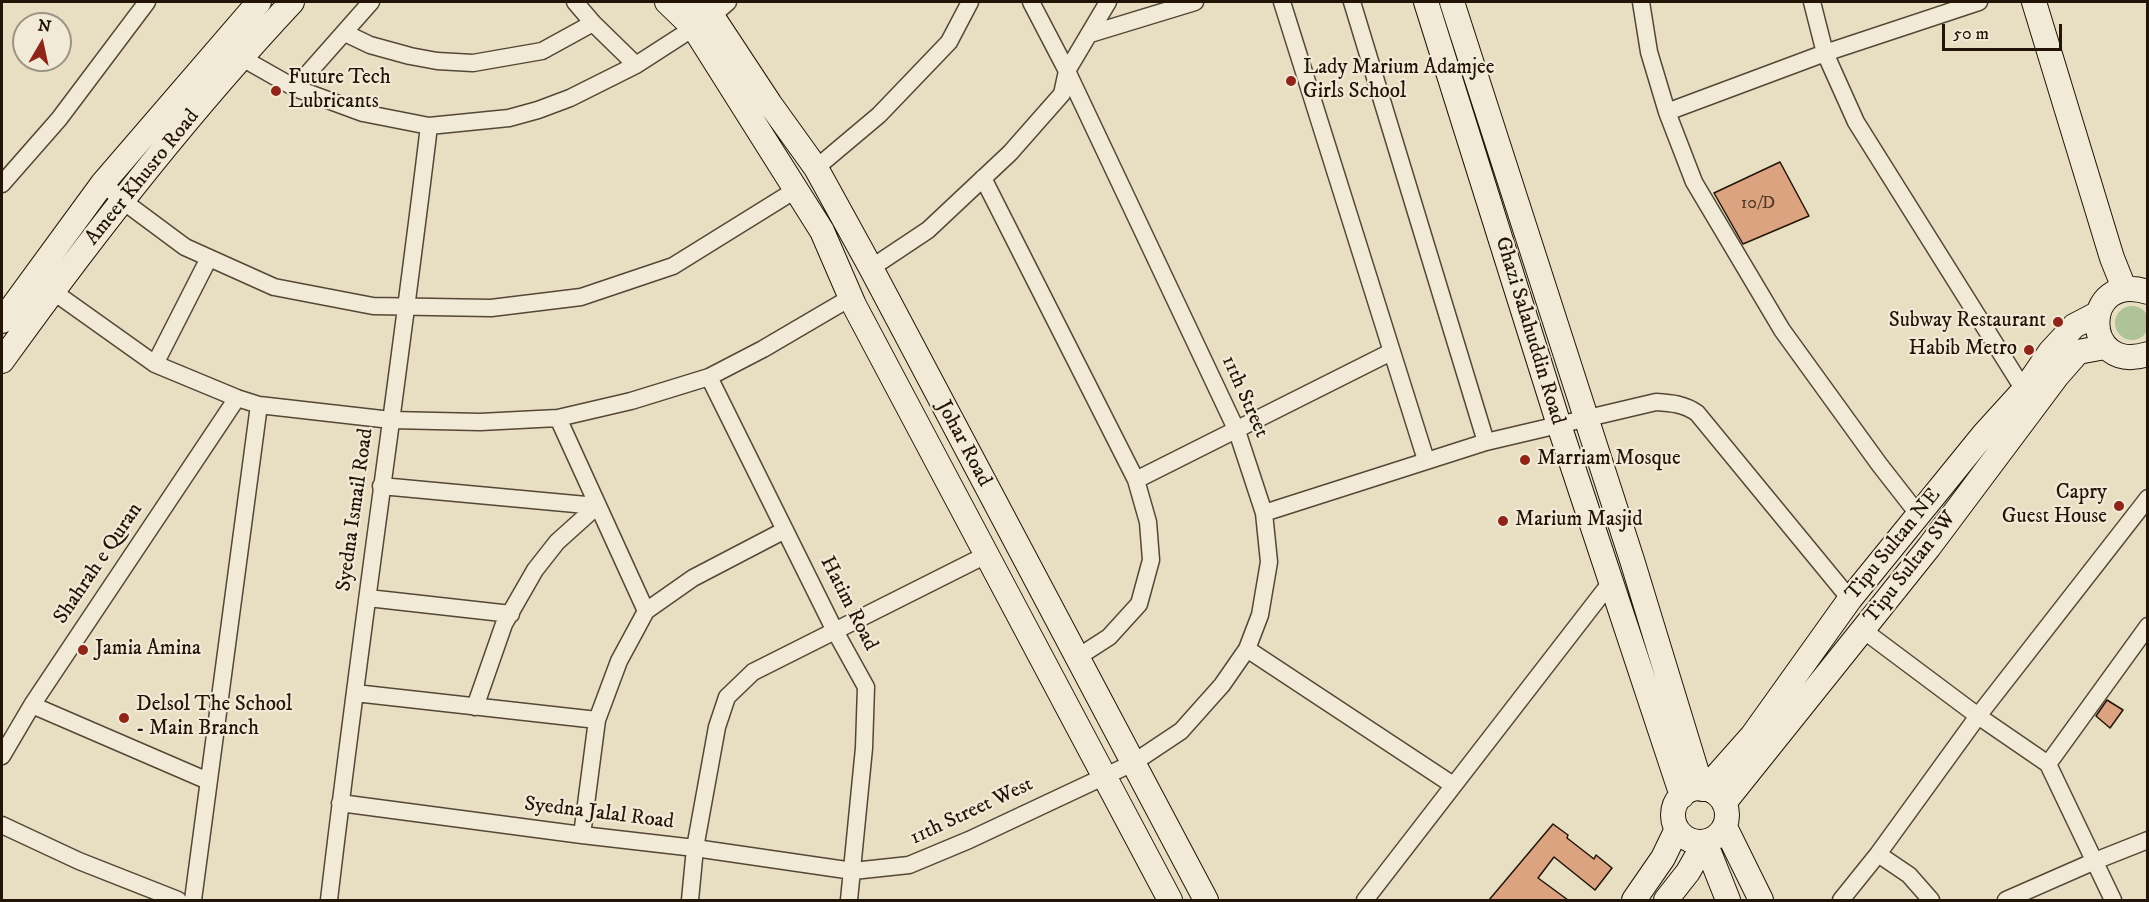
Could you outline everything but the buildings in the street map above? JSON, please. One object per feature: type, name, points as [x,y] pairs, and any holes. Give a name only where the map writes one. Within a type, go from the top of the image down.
[{"type":"street","points":[[2,184],[59,118],[147,2]]},
{"type":"street","name":"Ameer Khusro Road","points":[[2,321],[43,284],[123,201],[231,50],[259,2]]},
{"type":"street","name":"Ameer Khusro Road","points":[[2,361],[43,284],[103,183],[231,50],[292,2]]},
{"type":"street","points":[[295,88],[371,2]]},
{"type":"street","points":[[575,2],[636,65]]},
{"type":"street","name":"Johar Road","points":[[668,2],[708,12],[816,168],[1206,900]]},
{"type":"street","points":[[816,168],[879,115],[949,42],[970,2]]},
{"type":"street","name":"11th Street","points":[[1031,2],[1067,71],[1237,431],[1264,513],[1269,562],[1260,615],[1247,649],[1222,685],[1181,731],[1133,763],[1104,775]]},
{"type":"street","points":[[43,284],[155,364],[259,405],[391,420],[480,422],[558,418],[631,401],[709,377],[852,302],[1010,153],[1062,94],[1067,71],[1108,2]]},
{"type":"street","points":[[1090,34],[1195,2]]},
{"type":"street","points":[[1282,2],[1426,460]]},
{"type":"street","points":[[1353,2],[1486,442]]},
{"type":"street","name":"Ghazi Salahuddin Road","points":[[1426,2],[1558,425],[1611,582],[1696,791]]},
{"type":"street","name":"Ghazi Salahuddin Road","points":[[1452,2],[1636,571],[1696,791]]},
{"type":"street","points":[[1641,2],[1649,52],[1667,112],[1694,182],[1782,330],[1918,514]]},
{"type":"street","points":[[1812,2],[1825,53],[1856,122],[2024,390]]},
{"type":"street","points":[[1667,112],[1825,53],[1979,2]]},
{"type":"street","points":[[2034,2],[2112,258],[2124,288],[2136,288],[2148,292]]},
{"type":"street","points":[[231,50],[295,88],[363,113],[429,126],[509,118],[570,98],[636,65],[708,12]]},
{"type":"street","name":"Johar Road","points":[[708,12],[797,189],[822,231],[852,302],[1170,900]]},
{"type":"street","points":[[345,33],[370,45],[410,56],[437,61],[473,63],[542,51],[593,23]]},
{"type":"street","name":"Syedna Ismail Road","points":[[329,900],[381,486],[408,306],[429,126]]},
{"type":"street","points":[[983,178],[1136,480],[1148,522],[1151,560],[1139,604],[1109,637],[1078,657]]},
{"type":"street","points":[[103,183],[123,201],[185,247],[274,287],[373,306],[491,308],[581,297],[673,266],[797,189]]},
{"type":"street","points":[[155,364],[209,258]]},
{"type":"street","name":"Tipu Sultan NE","points":[[1696,791],[1752,736],[1850,599],[1984,434],[2024,390],[2050,352],[2074,326],[2097,314],[2108,296],[2124,288]]},
{"type":"street","points":[[2097,314],[2096,326],[2105,347],[2121,356],[2136,358],[2147,355]]},
{"type":"street","name":"Tipu Sultan SW","points":[[1724,803],[1929,547],[2057,376],[2078,352],[2105,347]]},
{"type":"street","points":[[1136,480],[1391,352]]},
{"type":"street","name":"Hatim Road","points":[[709,377],[835,631],[866,687],[864,747],[849,900]]},
{"type":"street","name":"Shahrah e Quran","points":[[2,756],[32,705],[237,398]]},
{"type":"street","points":[[1264,513],[1486,442],[1656,402],[1686,406],[1697,413],[1850,599]]},
{"type":"street","points":[[193,900],[259,405]]},
{"type":"street","points":[[558,418],[646,611]]},
{"type":"street","points":[[381,486],[597,506]]},
{"type":"street","points":[[1841,900],[1878,854],[1978,716],[2148,498]]},
{"type":"street","points":[[475,707],[504,624],[535,570],[557,542],[597,506]]},
{"type":"street","points":[[582,835],[597,720],[619,661],[646,611],[693,578],[785,530]]},
{"type":"street","points":[[690,900],[695,848],[717,727],[727,697],[753,672],[835,631],[990,564],[1023,557]]},
{"type":"street","points":[[1365,900],[1611,582]]},
{"type":"street","points":[[368,598],[510,614]]},
{"type":"street","points":[[2048,764],[2148,626]]},
{"type":"street","points":[[1863,630],[1978,716],[2048,764],[2113,900]]},
{"type":"street","points":[[1247,649],[1452,785]]},
{"type":"street","points":[[355,693],[597,720]]},
{"type":"street","points":[[32,705],[208,781]]},
{"type":"street","name":"11th Street West","points":[[853,871],[909,866],[969,840],[1104,775]]},
{"type":"street","points":[[1725,827],[1713,839],[1705,842],[1689,840],[1677,829],[1673,815],[1677,801],[1696,791],[1720,796],[1727,811],[1725,827],[1761,900]]},
{"type":"street","name":"Syedna Jalal Road","points":[[340,803],[695,848],[853,871]]},
{"type":"street","points":[[2,825],[79,861],[178,900]]},
{"type":"street","points":[[1634,900],[1664,858],[1677,829]]},
{"type":"street","points":[[2006,900],[2148,840]]},
{"type":"street","points":[[1666,900],[1688,872],[1705,842]]},
{"type":"street","points":[[1705,842],[1728,900]]},
{"type":"street","points":[[1878,854],[1909,875],[1931,900]]},
{"type":"green space","points":[[2132,306],[2144,311],[2149,323],[2144,335],[2132,340],[2120,335],[2115,323],[2120,311]]},
{"type":"place","name":"Lady Marium Adamjee Girls School","points":[[1291,81]]},
{"type":"place","name":"Future Tech Lubricants","points":[[276,91]]},
{"type":"place","name":"Subway Restaurant","points":[[2058,322]]},
{"type":"place","name":"Habib Metro","points":[[2029,350]]},
{"type":"place","name":"Marriam Mosque","points":[[1525,460]]},
{"type":"place","name":"Capry Guest House","points":[[2119,506]]},
{"type":"place","name":"Marium Masjid","points":[[1503,521]]},
{"type":"place","name":"Jamia Amina","points":[[83,650]]},
{"type":"place","name":"Delsol The School - Main Branch","points":[[124,718]]}]
